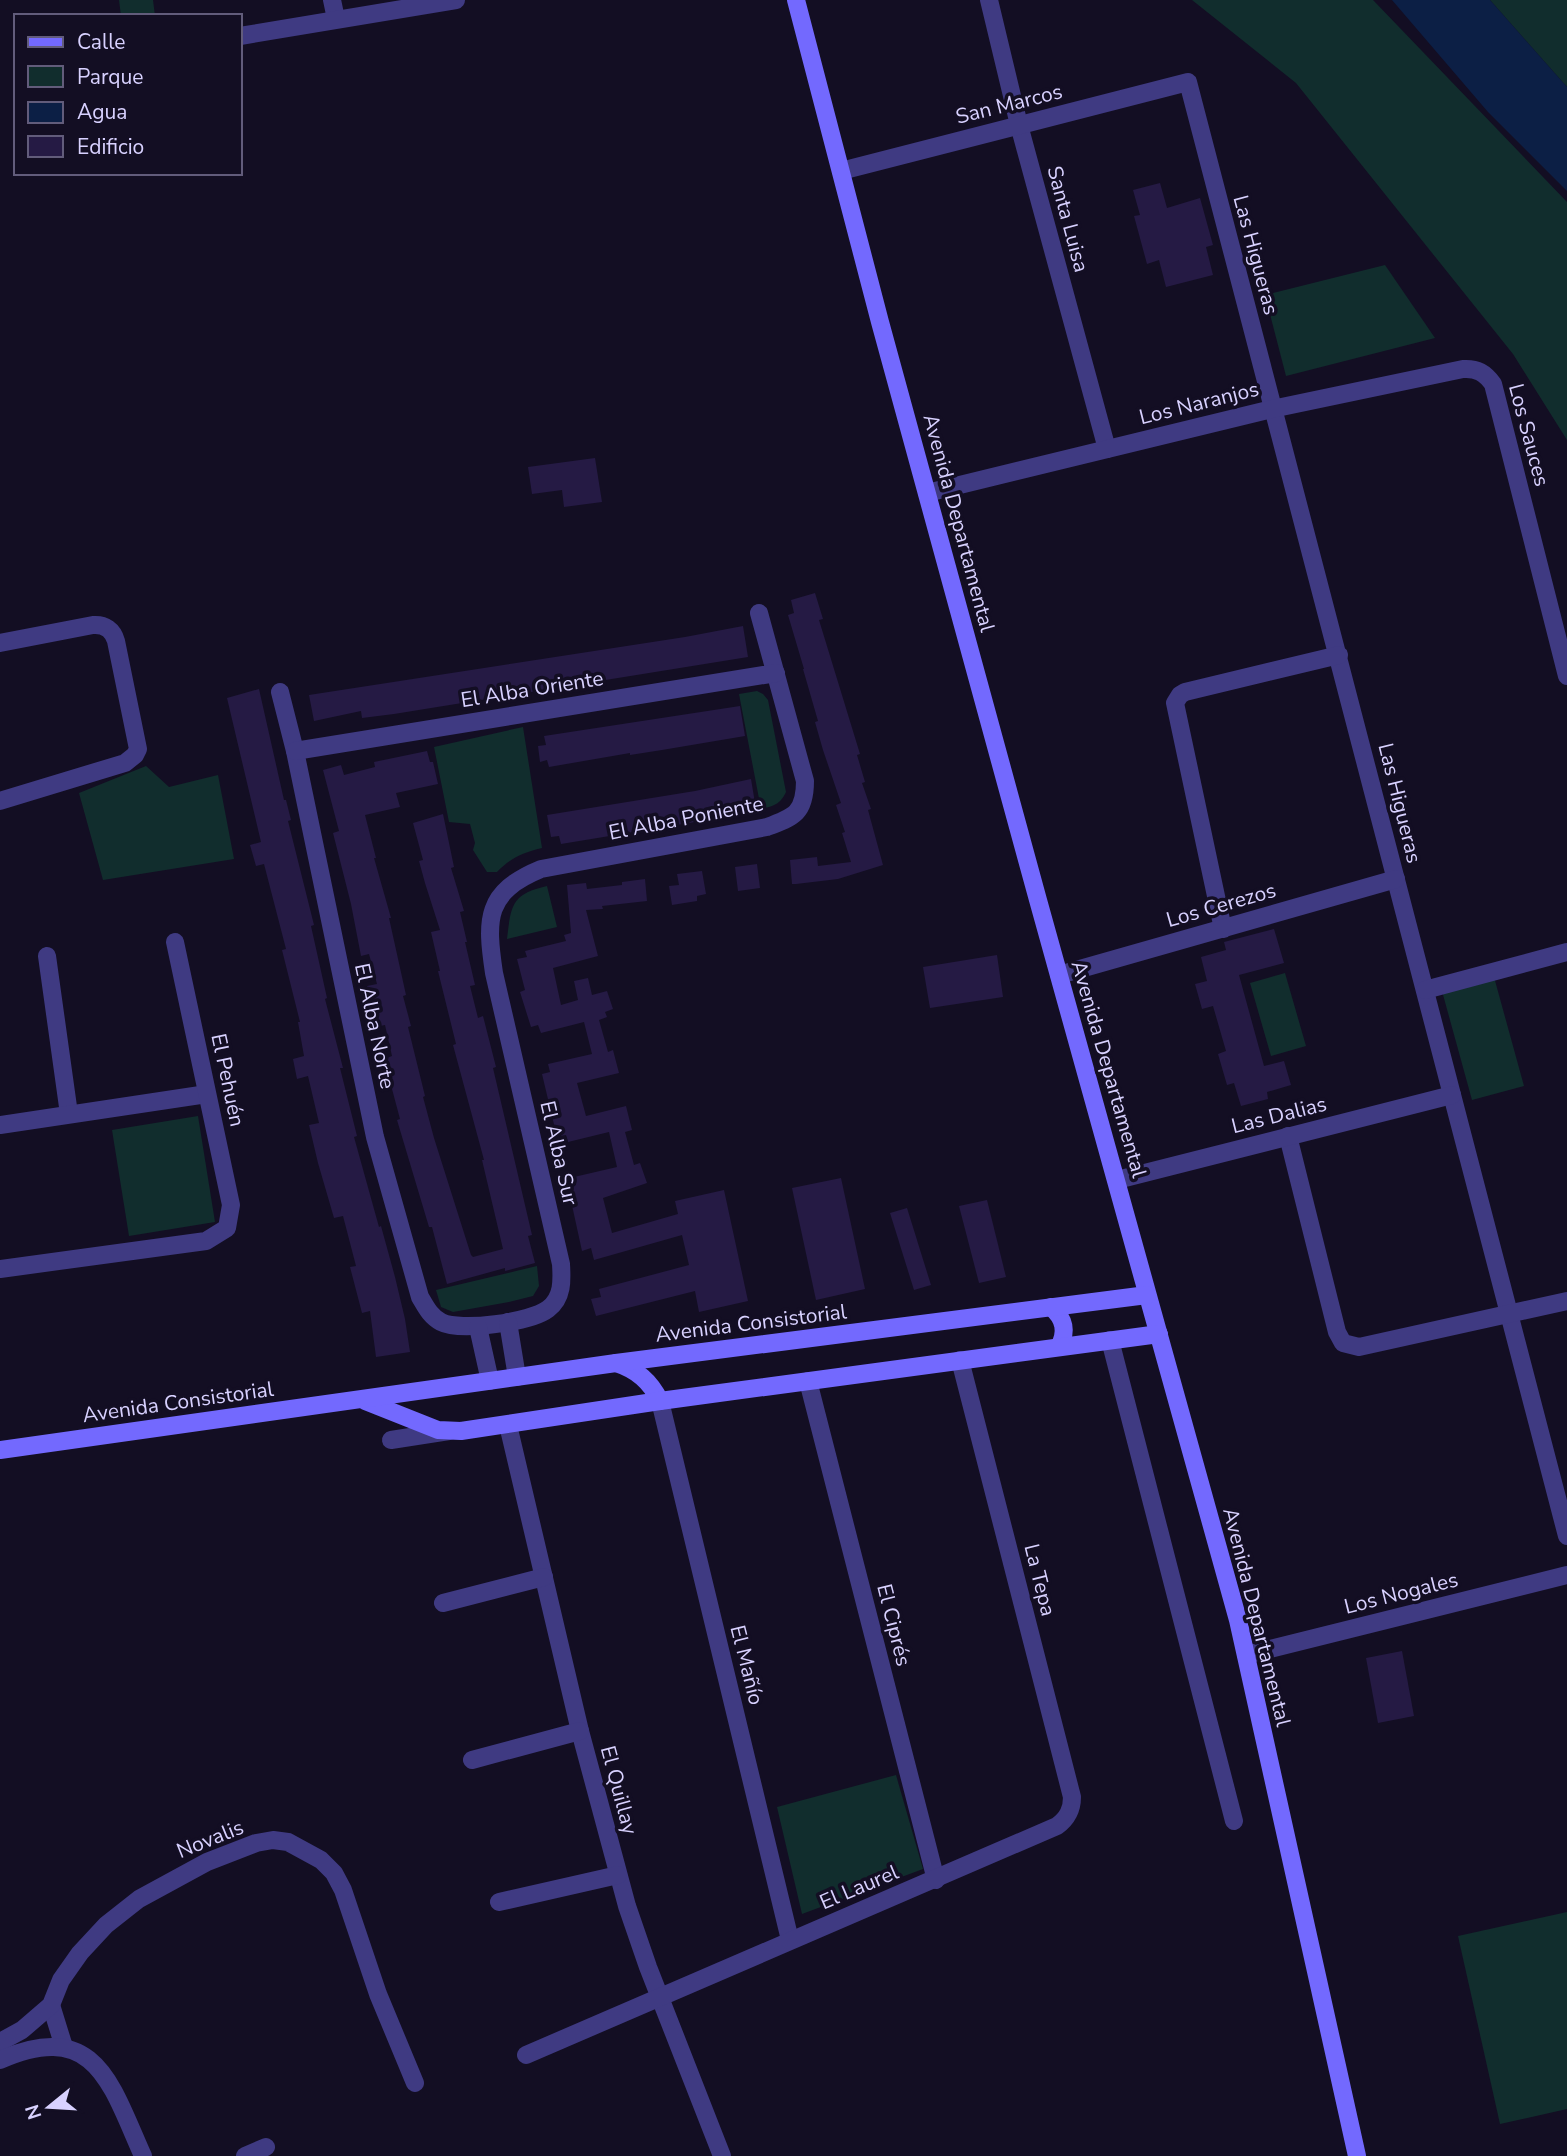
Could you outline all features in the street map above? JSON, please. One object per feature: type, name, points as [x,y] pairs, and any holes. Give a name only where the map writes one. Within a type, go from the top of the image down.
[{"type":"street","points":[[332,0],[336,19]]},
{"type":"street","points":[[242,36],[456,0]]},
{"type":"street","name":"Avenida Departamental","points":[[796,0],[927,493],[1246,1655],[1357,2156]]},
{"type":"street","name":"Santa Luisa","points":[[989,0],[1107,449]]},
{"type":"street","name":"San Marcos","points":[[841,170],[1188,82]]},
{"type":"street","name":"Las Higueras","points":[[1188,82],[1567,1536]]},
{"type":"street","name":"Los Naranjos","points":[[927,493],[1272,409],[1463,369],[1482,372]]},
{"type":"street","name":"Los Sauces","points":[[1482,372],[1493,384],[1567,676]]},
{"type":"street","points":[[759,613],[776,673]]},
{"type":"street","points":[[0,643],[103,625],[114,636],[137,741],[135,755],[125,762],[0,801]]},
{"type":"street","points":[[1223,929],[1174,707],[1177,698],[1185,692],[1339,655]]},
{"type":"street","name":"El Alba Oriente","points":[[295,751],[776,673]]},
{"type":"street","name":"El Alba Poniente","points":[[493,908],[503,893],[519,878],[541,869],[766,827],[790,819],[800,811],[805,797],[805,781],[776,673]]},
{"type":"street","name":"El Alba Norte","points":[[280,692],[295,751],[375,1137],[420,1297],[429,1314],[443,1323],[478,1327],[508,1322]]},
{"type":"street","name":"Los Cerezos","points":[[1059,975],[1396,879]]},
{"type":"street","name":"El Alba Sur","points":[[493,908],[489,929],[494,973],[561,1264],[562,1282],[558,1297],[549,1309],[508,1322]]},
{"type":"street","name":"El Pehuén","points":[[0,1269],[206,1241],[227,1228],[231,1205],[175,942]]},
{"type":"street","points":[[1425,990],[1567,952]]},
{"type":"street","points":[[47,956],[69,1114]]},
{"type":"street","points":[[0,1125],[208,1094]]},
{"type":"street","name":"Las Dalias","points":[[1116,1180],[1452,1095]]},
{"type":"street","points":[[1288,1136],[1337,1332],[1343,1343],[1359,1347],[1567,1301]]},
{"type":"street","name":"Avenida Consistorial","points":[[0,1450],[616,1363],[1147,1295]]},
{"type":"street","points":[[1051,1307],[1063,1321],[1063,1339],[1059,1347]]},
{"type":"street","points":[[508,1322],[517,1377]]},
{"type":"street","points":[[478,1327],[490,1381]]},
{"type":"street","points":[[391,1440],[1158,1334]]},
{"type":"street","points":[[1110,1340],[1234,1821]]},
{"type":"street","name":"La Tepa","points":[[960,1360],[1072,1797],[1070,1811]]},
{"type":"street","points":[[616,1363],[638,1373],[647,1381],[660,1401]]},
{"type":"street","name":"El Ciprés","points":[[808,1381],[936,1880]]},
{"type":"street","points":[[421,1423],[419,1407],[422,1399],[439,1388]]},
{"type":"street","points":[[362,1399],[421,1423],[449,1431]]},
{"type":"street","name":"El Mañío","points":[[660,1401],[790,1940]]},
{"type":"street","name":"El Quillay","points":[[508,1425],[580,1731],[618,1875],[636,1936],[722,2156]]},
{"type":"street","name":"Los Nogales","points":[[1246,1655],[1567,1575]]},
{"type":"street","points":[[443,1603],[544,1577]]},
{"type":"street","points":[[472,1760],[580,1731]]},
{"type":"street","name":"El Laurel","points":[[526,2055],[1058,1826],[1070,1811]]},
{"type":"street","name":"Novalis","points":[[0,2042],[22,2030],[51,2004],[61,1980],[80,1953],[106,1925],[139,1899],[207,1862],[256,1843],[273,1840],[288,1842],[321,1860],[334,1873],[378,1994],[415,2083]]},
{"type":"street","points":[[499,1902],[618,1875]]},
{"type":"street","points":[[51,2004],[64,2047]]},
{"type":"street","points":[[0,2060],[35,2048],[64,2047],[81,2054],[96,2065],[110,2082],[144,2156]]},
{"type":"street","points":[[245,2156],[266,2147]]},
{"type":"green space","points":[[119,0],[153,0],[155,14],[121,14]]},
{"type":"green space","points":[[1192,0],[1373,0],[1567,202],[1567,440],[1513,354],[1296,83]]},
{"type":"green space","points":[[1490,0],[1567,0],[1567,87]]},
{"type":"green space","points":[[1385,265],[1435,338],[1286,376],[1265,295]]},
{"type":"green space","points":[[757,691],[768,700],[786,792],[779,802],[761,809],[739,694]]},
{"type":"green space","points":[[523,727],[542,848],[518,856],[497,872],[487,872],[473,850],[475,843],[470,824],[449,822],[434,747]]},
{"type":"green space","points":[[146,766],[169,787],[218,775],[234,859],[103,880],[79,793]]},
{"type":"green space","points":[[547,886],[557,927],[507,939],[515,903],[526,893]]},
{"type":"green space","points":[[1285,973],[1306,1046],[1271,1056],[1250,983]]},
{"type":"green space","points":[[1494,977],[1524,1086],[1472,1100],[1442,991]]},
{"type":"green space","points":[[198,1116],[215,1222],[129,1236],[112,1130]]},
{"type":"green space","points":[[537,1266],[539,1286],[533,1296],[453,1312],[441,1307],[436,1290]]},
{"type":"green space","points":[[896,1775],[923,1869],[802,1914],[777,1807]]},
{"type":"green space","points":[[1567,1912],[1567,2109],[1500,2124],[1458,1936]]},
{"type":"water","points":[[1392,0],[1490,0],[1567,87],[1567,191],[1488,112]]},
{"type":"building","points":[[1160,183],[1167,208],[1200,198],[1213,245],[1206,247],[1213,275],[1166,287],[1159,260],[1147,264],[1134,216],[1140,215],[1133,190]]},
{"type":"building","points":[[595,458],[602,502],[564,507],[562,490],[532,494],[528,467]]},
{"type":"building","points":[[815,593],[823,619],[819,620],[860,754],[857,755],[865,782],[862,783],[871,809],[868,810],[883,865],[838,879],[792,884],[790,860],[817,857],[818,866],[851,862],[836,805],[841,803],[815,722],[818,721],[788,615],[794,613],[791,600]]},
{"type":"building","points":[[743,626],[748,657],[394,714],[362,718],[361,711],[314,721],[309,695],[685,637]]},
{"type":"building","points":[[259,689],[314,925],[311,926],[327,998],[325,999],[357,1136],[354,1137],[395,1277],[410,1352],[376,1357],[370,1311],[362,1313],[350,1267],[356,1266],[343,1216],[334,1218],[318,1163],[309,1125],[319,1123],[308,1076],[297,1079],[293,1059],[304,1056],[300,1022],[282,950],[286,949],[264,864],[256,866],[250,845],[261,842],[227,698]]},
{"type":"building","points":[[740,706],[745,736],[549,767],[547,760],[540,762],[538,746],[546,745],[544,736]]},
{"type":"building","points":[[427,751],[430,762],[433,762],[438,784],[396,793],[400,807],[365,815],[391,918],[406,995],[403,996],[411,1026],[408,1027],[434,1138],[471,1255],[473,1257],[503,1249],[484,1160],[453,1045],[456,1044],[431,932],[440,930],[419,861],[423,860],[413,823],[443,814],[454,867],[451,868],[464,911],[460,912],[475,985],[470,986],[478,1018],[483,1016],[496,1067],[493,1068],[532,1235],[528,1236],[535,1263],[505,1271],[505,1268],[447,1284],[432,1227],[429,1227],[397,1120],[400,1119],[384,1059],[392,1056],[385,1025],[375,1027],[367,986],[377,984],[369,954],[361,956],[333,833],[339,831],[323,770],[341,765],[344,775],[375,767],[374,762]]},
{"type":"building","points":[[751,779],[756,809],[725,817],[561,844],[559,836],[551,837],[547,815]]},
{"type":"building","points":[[757,864],[760,888],[738,891],[735,867]]},
{"type":"building","points":[[702,871],[706,894],[697,896],[697,901],[672,905],[669,886],[679,885],[677,874]]},
{"type":"building","points":[[645,879],[647,901],[586,910],[598,956],[553,968],[561,1005],[578,1000],[574,981],[588,978],[592,995],[607,991],[613,1009],[605,1012],[607,1017],[599,1020],[608,1052],[613,1050],[619,1073],[577,1083],[586,1116],[626,1106],[632,1130],[625,1132],[634,1165],[640,1163],[647,1183],[603,1198],[612,1233],[678,1214],[675,1201],[724,1190],[748,1301],[699,1312],[695,1291],[596,1316],[591,1299],[601,1297],[599,1289],[689,1265],[682,1235],[594,1260],[591,1248],[582,1251],[568,1187],[576,1185],[574,1177],[617,1167],[609,1132],[568,1142],[566,1135],[557,1137],[542,1074],[550,1072],[548,1064],[592,1054],[584,1022],[541,1033],[538,1025],[531,1027],[520,992],[525,990],[517,959],[527,957],[525,951],[566,941],[564,935],[571,933],[567,885],[586,883],[587,889]]},
{"type":"building","points":[[1274,929],[1284,963],[1239,975],[1264,1066],[1284,1061],[1291,1085],[1267,1092],[1268,1099],[1241,1106],[1234,1083],[1227,1085],[1218,1054],[1226,1051],[1213,1006],[1202,1009],[1195,984],[1207,981],[1201,957],[1226,950],[1224,942]]},
{"type":"building","points":[[997,955],[1003,997],[930,1008],[923,967]]},
{"type":"building","points":[[841,1178],[865,1289],[816,1300],[792,1188]]},
{"type":"building","points":[[987,1200],[1006,1277],[979,1283],[959,1206]]},
{"type":"building","points":[[907,1208],[931,1285],[914,1290],[890,1213]]},
{"type":"building","points":[[1402,1651],[1414,1716],[1378,1723],[1366,1658]]}]
